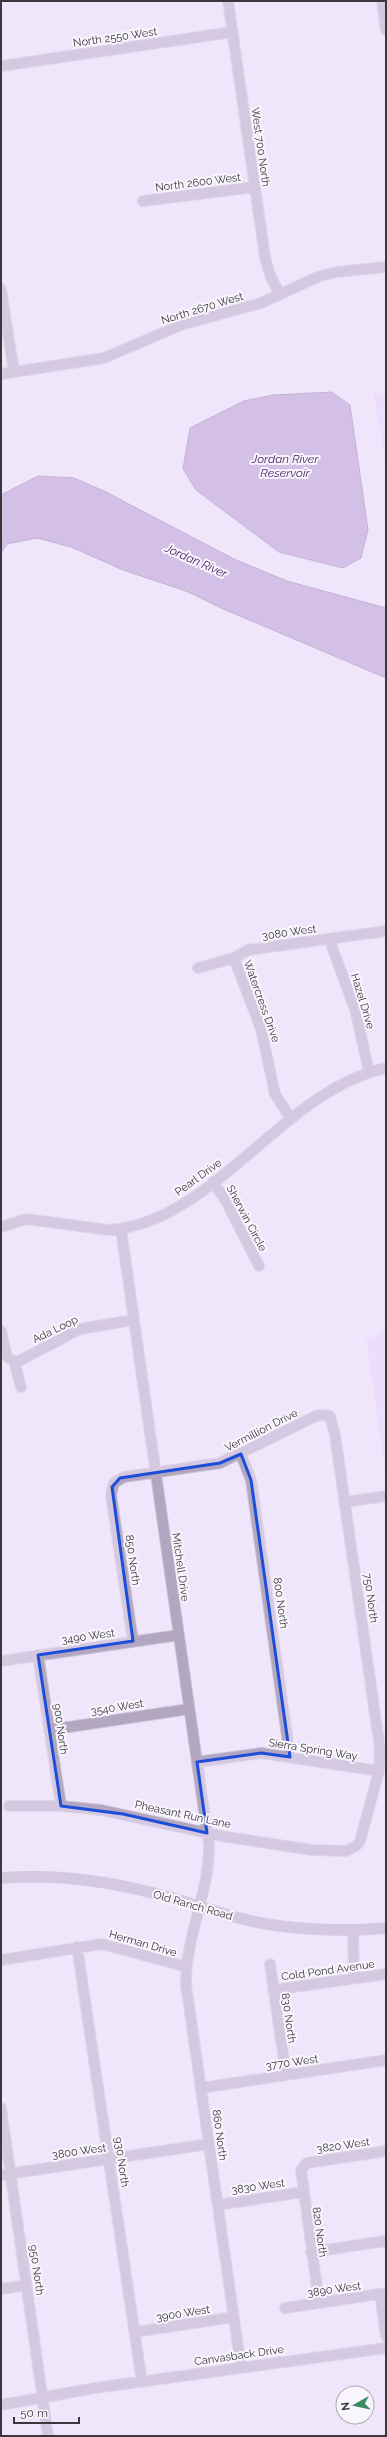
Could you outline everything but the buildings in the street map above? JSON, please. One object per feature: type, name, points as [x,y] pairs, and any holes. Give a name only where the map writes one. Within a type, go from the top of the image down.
[{"type":"street","name":"West 700 North","points":[[228,1],[265,258],[270,275],[280,295]]},
{"type":"street","points":[[383,2],[386,30]]},
{"type":"street","name":"North 2550 West","points":[[1,66],[233,32]]},
{"type":"street","name":"North 2600 West","points":[[143,201],[255,187]]},
{"type":"street","name":"North 2670 West","points":[[1,374],[104,358],[181,325],[261,303],[320,276],[337,272],[386,267]]},
{"type":"street","points":[[1,288],[14,372]]},
{"type":"street","name":"3080 West","points":[[198,968],[234,958],[248,950],[386,931]]},
{"type":"street","name":"Hazel Drive","points":[[331,938],[332,947],[356,1009],[369,1072]]},
{"type":"street","name":"Watercress Drive","points":[[234,958],[263,1033],[275,1094],[291,1119]]},
{"type":"street","name":"Pearl Drive","points":[[1,1227],[26,1219],[108,1230],[121,1229],[145,1223],[163,1216],[213,1182],[291,1119],[328,1092],[369,1072],[386,1068]]},
{"type":"street","name":"Sherwin Circle","points":[[213,1182],[226,1201],[259,1266]]},
{"type":"street","name":"Mitchell Drive","points":[[121,1229],[207,1833],[209,1865],[200,1908]]},
{"type":"street","name":"Ada Loop","points":[[14,1361],[22,1360],[80,1329],[133,1320]]},
{"type":"street","points":[[1,1331],[5,1354],[14,1361],[21,1387]]},
{"type":"street","name":"Vermillion Drive","points":[[114,1483],[120,1478],[220,1463],[242,1454],[318,1416],[330,1416]]},
{"type":"street","name":"750 North","points":[[330,1416],[345,1502],[379,1738],[379,1772],[360,1841],[351,1850]]},
{"type":"street","name":"800 North","points":[[242,1454],[251,1480],[290,1757]]},
{"type":"street","name":"850 North","points":[[114,1483],[111,1495],[133,1641]]},
{"type":"street","points":[[345,1502],[386,1496]]},
{"type":"street","name":"3490 West","points":[[1,1661],[179,1635]]},
{"type":"street","name":"900 North","points":[[38,1655],[61,1806]]},
{"type":"street","name":"3540 West","points":[[49,1730],[189,1709]]},
{"type":"street","name":"Sierra Spring Way","points":[[197,1762],[261,1753],[379,1772]]},
{"type":"street","name":"Pheasant Run Lane","points":[[9,1806],[61,1806],[123,1814],[207,1833],[312,1850],[351,1850]]},
{"type":"street","name":"Old Ranch Road","points":[[1,1878],[60,1877],[103,1882],[173,1898],[200,1908],[249,1921],[314,1929],[352,1930],[386,1928]]},
{"type":"street","name":"860 North","points":[[200,1908],[186,1967],[187,1994],[241,2367]]},
{"type":"street","points":[[352,1930],[354,1978]]},
{"type":"street","name":"Herman Drive","points":[[1,1960],[46,1951],[108,1944],[186,1967]]},
{"type":"street","name":"930 North","points":[[77,1947],[142,2382]]},
{"type":"street","name":"830 North","points":[[270,1964],[286,2075]]},
{"type":"street","name":"Cold Pond Avenue","points":[[273,1990],[386,1974]]},
{"type":"street","name":"3770 West","points":[[201,2088],[386,2060]]},
{"type":"street","name":"950 North","points":[[1,2108],[6,2174],[27,2285],[48,2436]]},
{"type":"street","name":"3800 West","points":[[6,2174],[209,2144]]},
{"type":"street","name":"3820 West","points":[[304,2165],[312,2162],[386,2151]]},
{"type":"street","name":"820 North","points":[[304,2165],[300,2177],[319,2303]]},
{"type":"street","name":"3830 West","points":[[218,2204],[302,2192]]},
{"type":"street","points":[[311,2252],[386,2241]]},
{"type":"street","points":[[1,2288],[27,2285]]},
{"type":"street","points":[[383,2294],[386,2336]]},
{"type":"street","name":"3890 West","points":[[285,2308],[383,2294]]},
{"type":"street","name":"3900 West","points":[[135,2332],[234,2317]]},
{"type":"street","name":"Canvasback Drive","points":[[1,2405],[43,2399],[95,2388],[386,2348]]},
{"type":"highlighted area","points":[[241,1454],[251,1480],[290,1757],[261,1753],[197,1762],[207,1833],[123,1814],[61,1806],[38,1655],[133,1641],[112,1487],[120,1478],[220,1463]]},
{"type":"shaded area","points":[[373,391],[386,396],[386,465]]},
{"type":"shaded area","points":[[386,1329],[386,1477],[366,1340]]},
{"type":"water","name":"Jordan River Reservoir","points":[[332,392],[350,405],[368,530],[361,558],[343,568],[279,552],[196,490],[183,469],[190,428],[244,401],[273,395]]},
{"type":"water","name":"Jordan River","points":[[38,476],[74,478],[104,491],[234,559],[287,581],[386,608],[386,678],[221,608],[186,591],[123,570],[71,547],[37,538],[7,544],[1,553],[1,495]]}]
